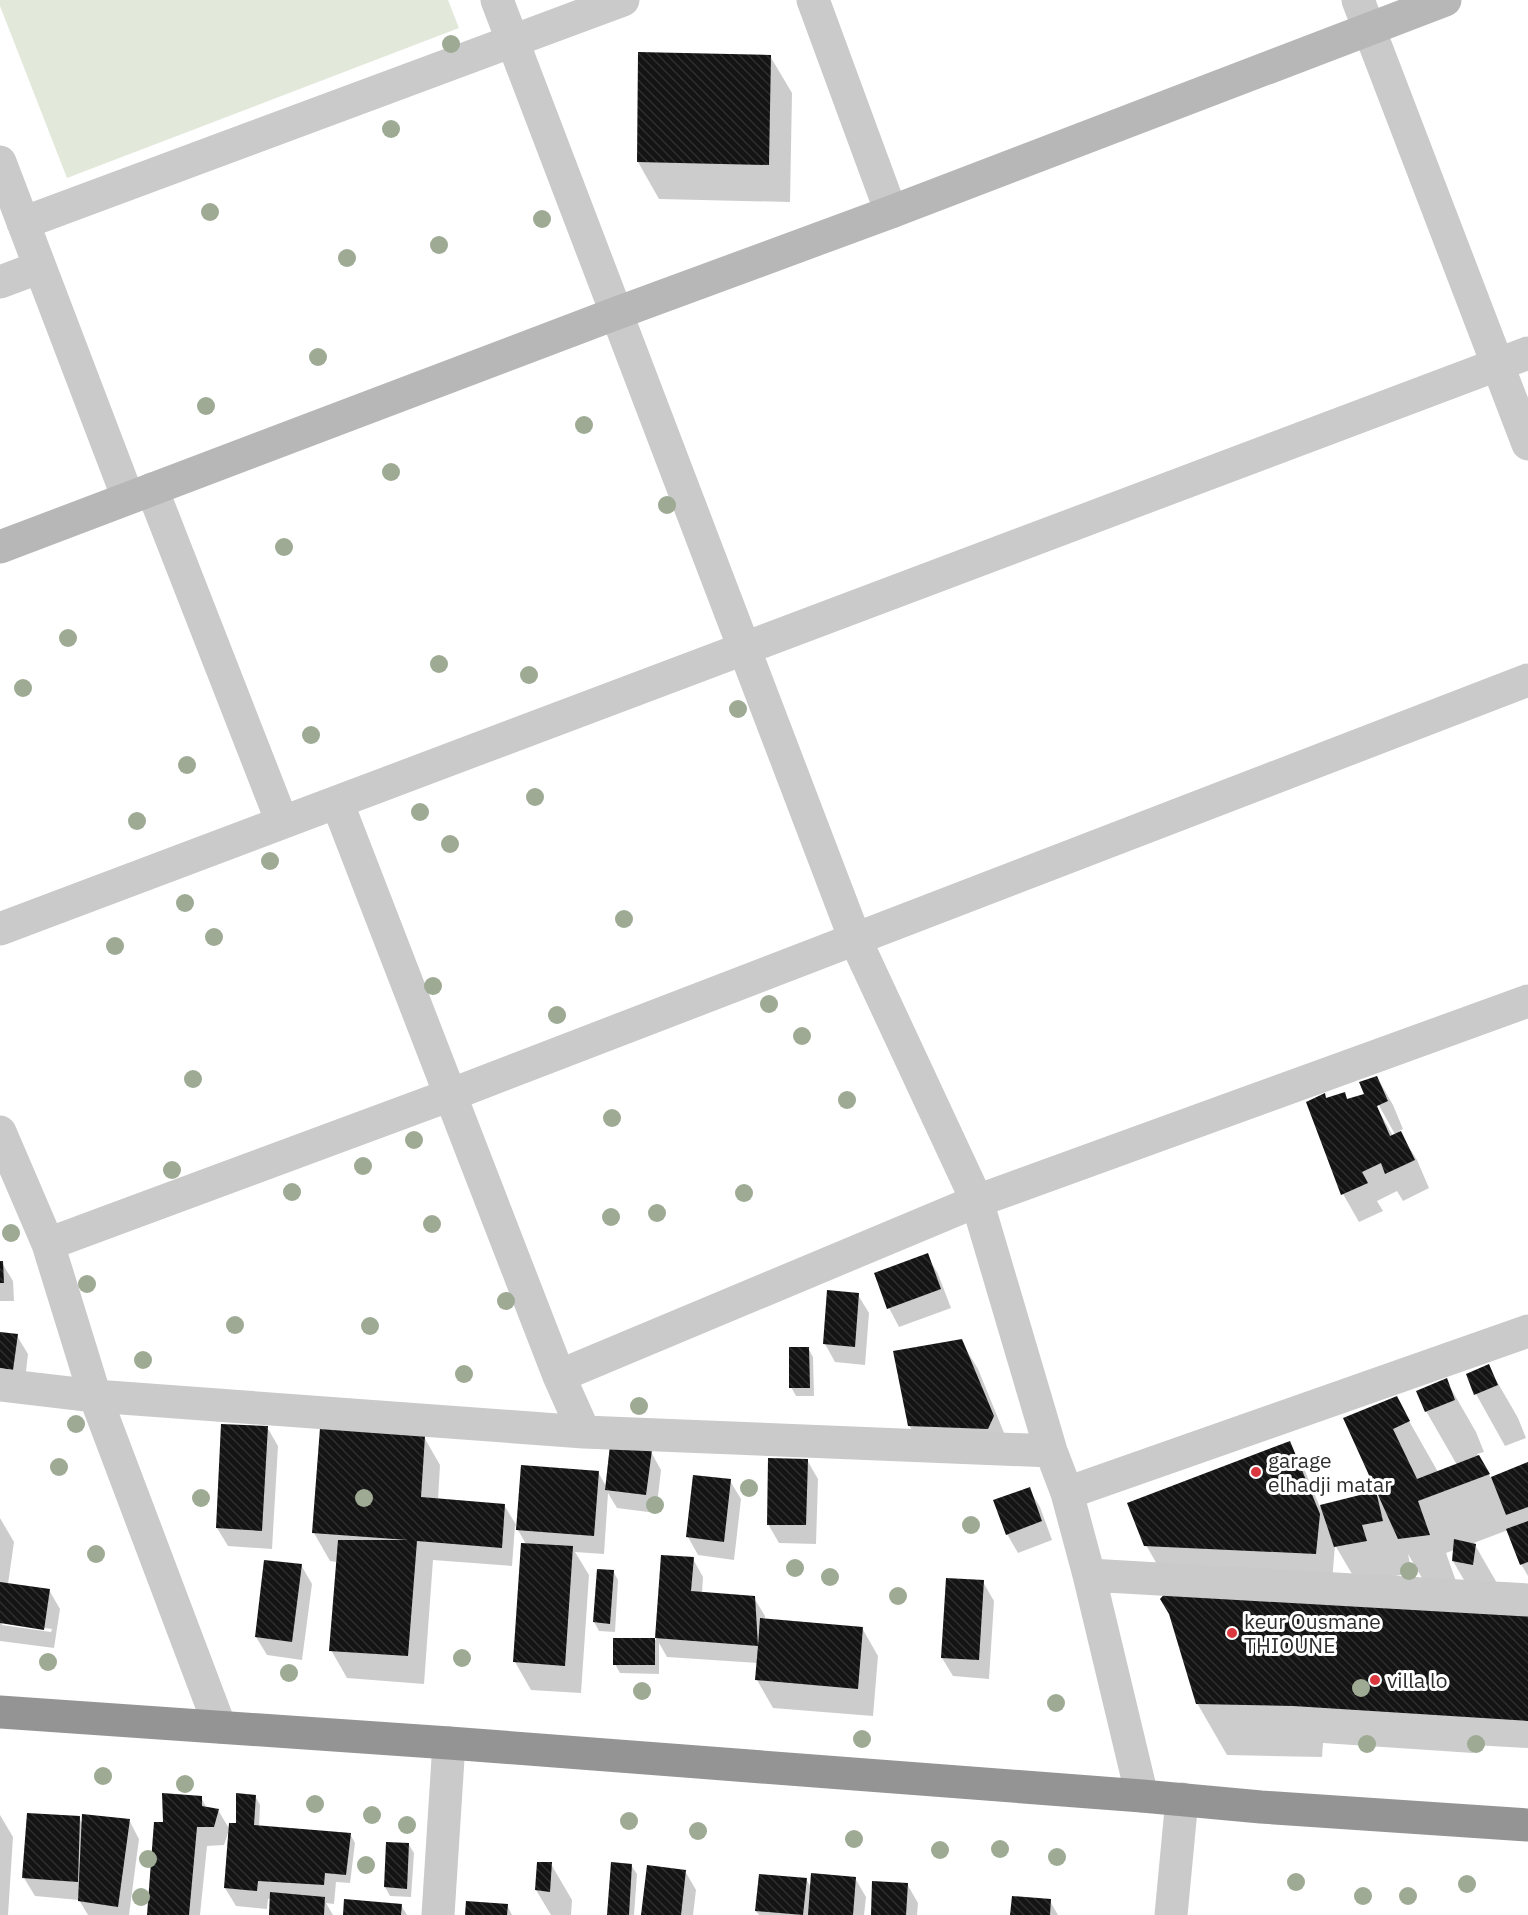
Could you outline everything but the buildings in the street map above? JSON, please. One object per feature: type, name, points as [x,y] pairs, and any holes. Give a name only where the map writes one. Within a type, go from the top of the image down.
[{"type":"highway","points":[[0,1712],[449,1743],[1261,1807],[1528,1825]]},
{"type":"main road","points":[[0,547],[617,313],[891,212],[1364,14],[1445,0]]},
{"type":"street","points":[[497,0],[855,939],[977,1201],[1051,1451],[1067,1492],[1142,1796]]},
{"type":"street","points":[[23,223],[623,0]]},
{"type":"street","points":[[813,0],[891,212]]},
{"type":"street","points":[[1364,14],[1528,444]]},
{"type":"street","points":[[0,162],[40,267],[282,822]]},
{"type":"street","points":[[0,282],[40,267]]},
{"type":"street","points":[[0,929],[1528,353]]},
{"type":"street","points":[[48,1244],[450,1095],[1528,680]]},
{"type":"street","points":[[337,802],[559,1376],[585,1432]]},
{"type":"street","points":[[559,1376],[977,1201],[1528,1001]]},
{"type":"street","points":[[0,1132],[48,1244],[95,1396],[220,1727]]},
{"type":"street","points":[[1067,1492],[1528,1331]]},
{"type":"street","points":[[0,1385],[95,1396],[585,1432],[1051,1451]]},
{"type":"street","points":[[1089,1575],[1528,1600]]},
{"type":"street","points":[[438,1915],[449,1743]]},
{"type":"street","points":[[1171,1915],[1182,1799]]},
{"type":"shaded area","points":[[0,0],[448,0],[459,28],[67,178],[0,6]]},
{"type":"place","name":"garage elhadji matar","points":[[1256,1472]]},
{"type":"place","name":"keur Ousmane THIOUNE","points":[[1232,1633]]},
{"type":"place","name":"villa lo","points":[[1375,1680]]}]
